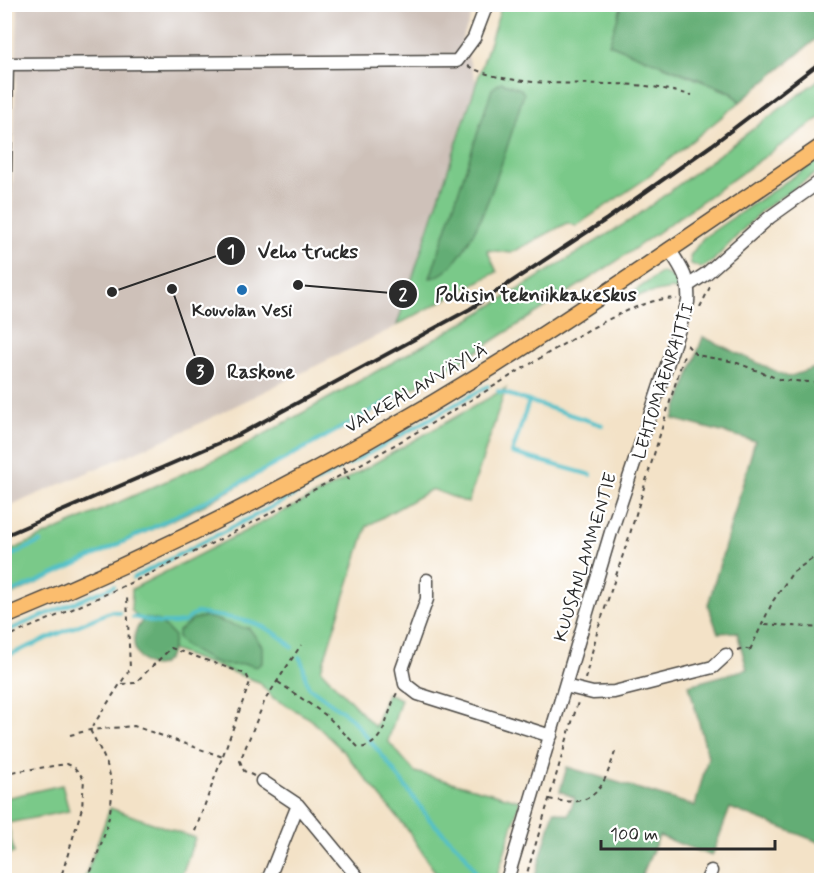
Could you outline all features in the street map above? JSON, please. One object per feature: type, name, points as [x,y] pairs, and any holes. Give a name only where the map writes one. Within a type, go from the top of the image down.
[{"type":"main road","name":"VALKEALANVÄYLÄ","points":[[4,617],[151,551],[379,433],[493,366],[822,146]]},
{"type":"street","points":[[4,225],[7,64],[457,61],[474,38],[487,4]]},
{"type":"street","points":[[669,249],[689,285],[708,273],[770,217],[822,180]]},
{"type":"street","name":"KUUSANLAMMENTIE","points":[[507,880],[610,532],[688,302],[689,285]]},
{"type":"street","points":[[427,580],[427,599],[402,669],[405,684],[418,694],[551,735]]},
{"type":"street","points":[[565,686],[593,693],[614,692],[713,667],[726,654]]},
{"type":"street","points":[[262,781],[298,806],[360,880]]},
{"type":"street","points":[[268,880],[298,806]]},
{"type":"path","points":[[457,61],[485,73],[514,80],[646,86],[692,95]]},
{"type":"path","name":"LEHTOMÄENRAITTI","points":[[698,314],[712,284]]},
{"type":"path","points":[[610,319],[669,298],[682,301]]},
{"type":"path","name":"LEHTOMÄENRAITTI","points":[[584,683],[598,629],[629,537],[687,345],[696,356],[735,362],[781,380],[822,383]]},
{"type":"path","points":[[726,654],[743,648],[750,650],[773,601],[793,572],[822,552]]},
{"type":"path","points":[[90,730],[130,669],[127,597]]},
{"type":"path","points":[[764,624],[822,628]]},
{"type":"path","points":[[262,781],[244,771],[240,761],[260,710],[301,645]]},
{"type":"path","points":[[122,684],[135,683],[171,648],[246,674],[250,682],[194,834]]},
{"type":"path","points":[[278,682],[327,716],[359,748],[376,741],[385,726],[395,694],[405,684]]},
{"type":"path","points":[[525,880],[580,696]]},
{"type":"path","points":[[70,735],[90,730],[134,726],[223,757]]},
{"type":"path","points":[[87,880],[110,815],[111,792],[108,768],[90,730]]},
{"type":"path","points":[[549,799],[583,801],[593,796],[602,787],[616,749]]},
{"type":"path","points":[[556,753],[563,755]]},
{"type":"path","points":[[4,773],[67,764],[74,767],[84,779],[82,808],[60,880]]},
{"type":"shaded area","points":[[18,5],[476,5],[462,39],[476,81],[397,326],[184,431],[5,508],[4,245],[11,244]]},
{"type":"green space","points":[[502,5],[622,5],[610,44],[731,93],[740,102],[641,182],[576,226],[567,223],[511,253],[487,250],[497,272],[397,325]]},
{"type":"green space","points":[[622,5],[821,5],[821,35],[740,102],[731,92],[609,44]]},
{"type":"green space","points":[[821,78],[821,117],[617,261],[468,357],[204,505],[5,598],[5,553],[238,449],[475,316],[634,218]]},
{"type":"green space","points":[[501,82],[521,89],[524,94],[489,199],[462,253],[446,270],[430,278],[492,89]]},
{"type":"green space","points":[[821,158],[821,170],[762,210],[712,262],[701,268],[691,264],[690,256],[703,238]]},
{"type":"green space","points":[[662,272],[676,279],[680,291],[671,289],[637,296],[632,293]]},
{"type":"green space","points":[[703,337],[788,377],[821,366],[821,843],[730,808],[712,856],[659,836],[640,880],[534,880],[554,811],[568,815],[575,798],[560,791],[567,767],[695,806],[708,757],[689,685],[747,669],[737,632],[718,633],[708,605],[755,441],[673,419]]},
{"type":"green space","points":[[506,388],[468,503],[432,489],[367,526],[321,670],[375,727],[387,693],[401,699],[388,741],[415,772],[520,801],[496,880],[449,880],[435,872],[407,829],[344,752],[309,718],[273,698],[259,682],[172,650],[131,610],[132,589],[343,481]]},
{"type":"green space","points":[[205,617],[249,628],[262,646],[262,663],[256,667],[247,664],[220,664],[200,655],[178,639],[178,631],[194,619]]},
{"type":"green space","points":[[145,618],[159,621],[174,636],[170,654],[162,664],[153,666],[144,662],[137,654],[134,643],[136,631]]},
{"type":"green space","points":[[62,785],[69,811],[8,823],[14,853],[5,855],[5,798]]},
{"type":"green space","points":[[110,808],[195,838],[180,880],[84,880]]},
{"type":"waterway","points":[[816,193],[822,201]]},
{"type":"waterway","points":[[348,465],[488,386]]},
{"type":"waterway","points":[[498,391],[602,425]]},
{"type":"waterway","points":[[4,596],[106,551],[205,502],[399,395]]},
{"type":"waterway","points":[[529,401],[512,453],[591,475]]},
{"type":"waterway","points":[[133,578],[289,498],[339,469]]},
{"type":"waterway","points":[[4,559],[40,542]]},
{"type":"waterway","points":[[4,632],[114,586]]},
{"type":"waterway","points":[[4,657],[112,611],[120,613]]},
{"type":"waterway","points":[[133,617],[159,623],[175,623],[184,622],[196,613],[247,621],[271,631],[292,647]]},
{"type":"waterway","points":[[299,657],[309,687],[350,717],[386,760],[430,820],[464,853],[480,880]]},
{"type":"railway","points":[[4,536],[240,434],[470,309],[607,219],[712,145],[822,61]]},
{"type":"place","name":"Poliisin tekniikkakeskus","points":[[298,285]]},
{"type":"place","name":"Raskone","points":[[172,289]]},
{"type":"place","name":"Kouvolan Vesi","points":[[242,290]]},
{"type":"place","name":"Veho trucks","points":[[112,292]]}]
